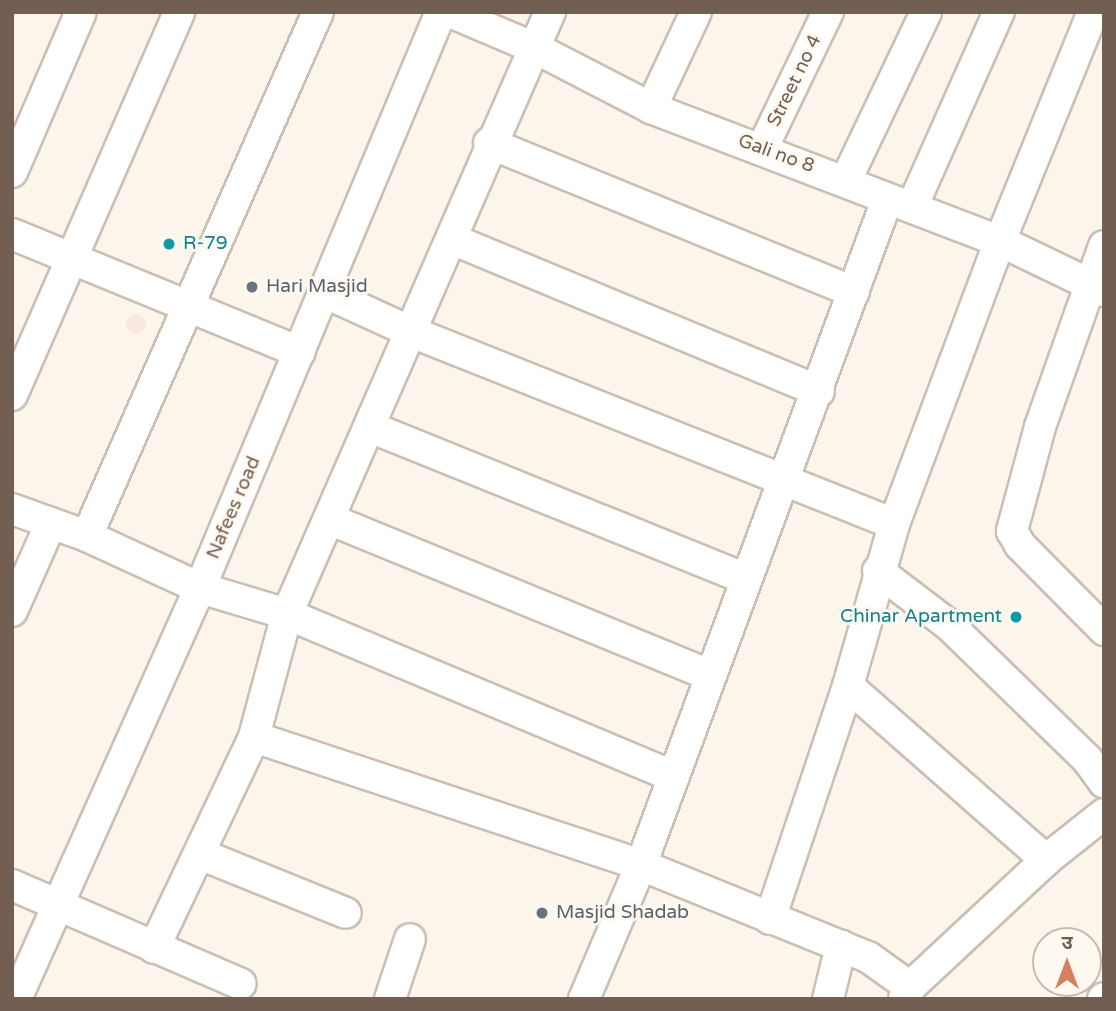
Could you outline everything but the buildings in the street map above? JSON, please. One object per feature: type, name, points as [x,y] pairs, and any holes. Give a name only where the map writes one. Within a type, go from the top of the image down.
[{"type":"street","points":[[12,172],[81,12]]},
{"type":"street","points":[[12,396],[179,12]]},
{"type":"street","points":[[87,536],[187,302],[318,12]]},
{"type":"street","name":"Nafees road","points":[[21,995],[200,588],[326,293],[441,12]]},
{"type":"street","name":"Gali no 8","points":[[450,12],[535,48],[651,108],[846,180],[1000,241],[1097,287]]},
{"type":"street","points":[[154,948],[254,737],[287,614],[370,427],[409,331],[454,240],[489,143],[550,12]]},
{"type":"street","points":[[651,108],[696,12]]},
{"type":"street","name":"Street no 4","points":[[762,149],[828,12]]},
{"type":"street","points":[[846,180],[926,12]]},
{"type":"street","points":[[584,999],[641,865],[709,675],[783,478],[819,391],[854,292],[999,12]]},
{"type":"street","points":[[769,919],[848,685],[878,570],[894,524],[1000,241],[1093,12]]},
{"type":"street","points":[[489,143],[854,292]]},
{"type":"street","points":[[12,234],[187,302],[300,352]]},
{"type":"street","points":[[454,240],[819,391]]},
{"type":"street","points":[[1104,246],[1097,287],[1040,426],[1012,531],[1020,545],[1104,630]]},
{"type":"street","points":[[326,293],[409,331],[894,524]]},
{"type":"street","points":[[370,427],[747,579]]},
{"type":"street","points":[[12,509],[87,536],[200,588],[287,614],[673,776]]},
{"type":"street","points":[[329,519],[709,675]]},
{"type":"street","points":[[12,611],[51,523]]},
{"type":"street","points":[[878,570],[949,625],[1098,762]]},
{"type":"street","points":[[848,685],[1046,860]]},
{"type":"street","points":[[254,737],[641,865],[868,957],[907,993],[1046,860],[1104,814]]},
{"type":"street","points":[[200,854],[346,914]]},
{"type":"street","points":[[12,885],[241,984]]},
{"type":"street","points":[[390,999],[410,939]]},
{"type":"street","points":[[828,999],[841,946]]},
{"type":"shaded area","points":[[132,314],[140,314],[146,324],[140,334],[132,334],[126,328],[126,320]]},
{"type":"place","name":"R-79","points":[[169,244]]},
{"type":"place","name":"Hari Masjid","points":[[252,287]]},
{"type":"place","name":"Chinar Apartment","points":[[1016,617]]},
{"type":"place","name":"Masjid Shadab","points":[[542,913]]}]
